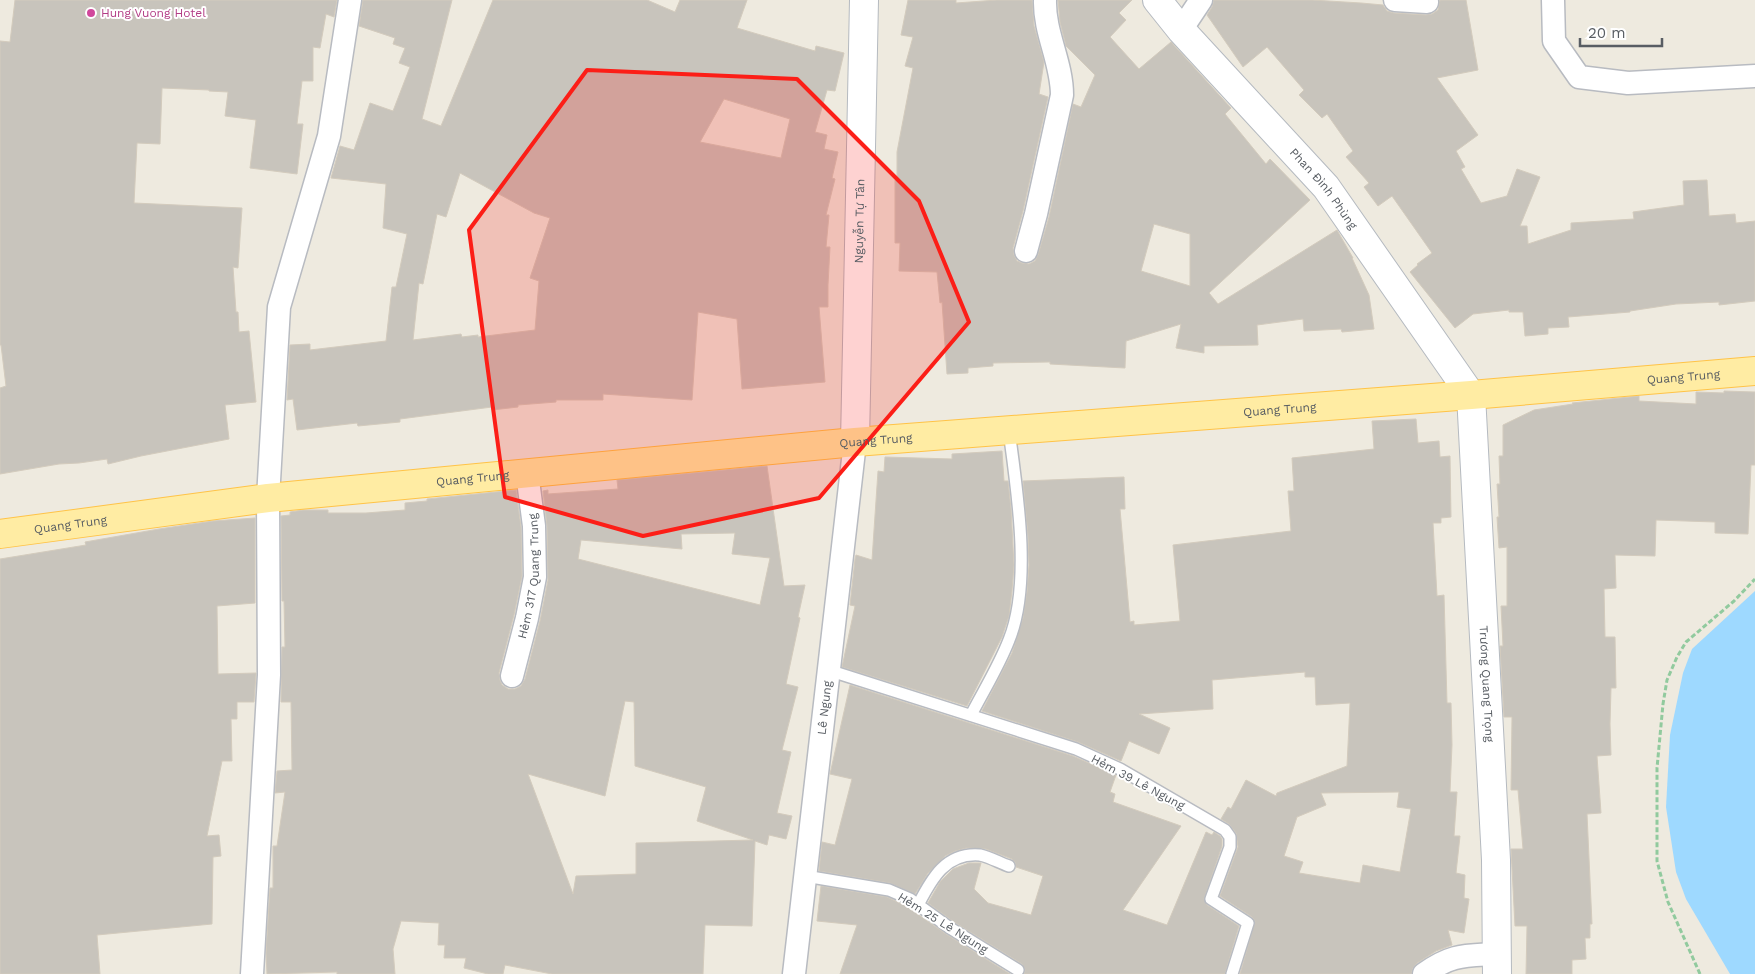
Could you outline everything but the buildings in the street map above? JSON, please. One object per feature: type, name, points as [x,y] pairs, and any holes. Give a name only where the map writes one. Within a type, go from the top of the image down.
[{"type":"main road","name":"Quang Trung","points":[[0,534],[268,498],[855,442],[1471,395],[1755,371]]},
{"type":"street","points":[[252,974],[269,675],[268,498],[279,307],[329,136],[350,0]]},
{"type":"street","name":"Nguyễn Tự Tân","points":[[855,442],[864,0]]},
{"type":"street","points":[[1026,251],[1062,95],[1059,65],[1049,37],[1046,0]]},
{"type":"street","name":"Phan Đình Phùng","points":[[1157,0],[1181,30],[1326,187],[1471,395]]},
{"type":"street","points":[[1181,30],[1201,0]]},
{"type":"street","points":[[1395,0],[1427,2]]},
{"type":"street","points":[[1553,0],[1554,41],[1580,77],[1628,83],[1755,76]]},
{"type":"street","name":"Trương Quang Trọng","points":[[1471,395],[1496,860],[1497,964]]},
{"type":"street","name":"Lê Ngung","points":[[794,974],[855,442]]},
{"type":"street","name":"Hẻm 317 Quang Trung","points":[[512,676],[535,577],[534,526],[527,473]]},
{"type":"street","points":[[1424,974],[1438,964],[1454,957],[1497,964]]},
{"type":"lane","points":[[971,715],[1010,639],[1017,614],[1021,581],[1020,535],[1009,431]]},
{"type":"lane","name":"Hẻm 39 Lê Ngung","points":[[828,670],[1076,749],[1120,769],[1226,830],[1230,837],[1230,847],[1211,900],[1248,923],[1232,974]]},
{"type":"lane","points":[[918,906],[934,876],[957,858],[980,856],[1009,866]]},
{"type":"lane","name":"Hẻm 25 Lê Ngung","points":[[805,876],[889,890],[901,894],[1018,970]]},
{"type":"path","points":[[1700,974],[1668,902],[1657,861],[1657,768],[1663,704],[1667,680],[1686,642],[1734,601],[1755,579]]},
{"type":"highlighted area","points":[[587,70],[797,79],[919,201],[969,322],[819,498],[643,536],[505,497],[469,230]]},
{"type":"water","points":[[1755,591],[1755,974],[1730,974],[1686,899],[1676,872],[1666,807],[1670,735],[1683,673],[1692,649]]},
{"type":"place","name":"Hung Vuong Hotel","points":[[91,13]]}]
